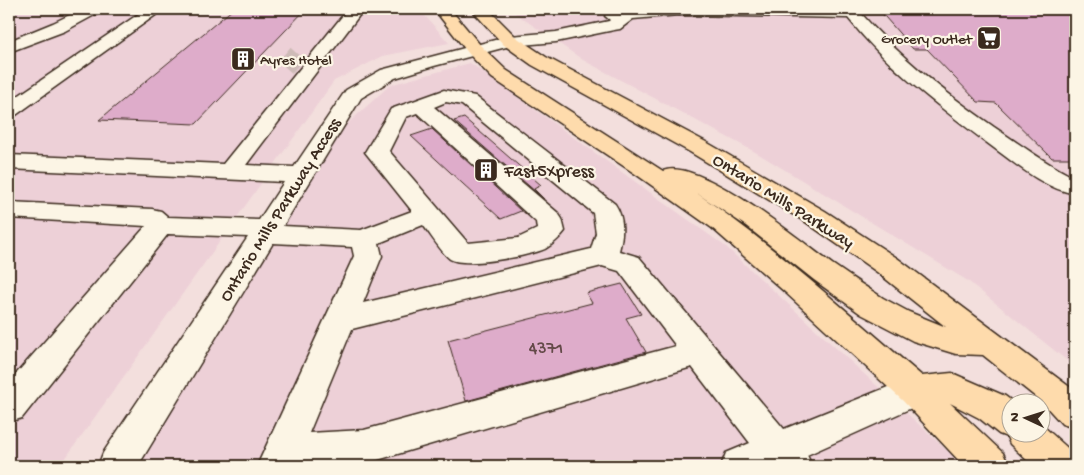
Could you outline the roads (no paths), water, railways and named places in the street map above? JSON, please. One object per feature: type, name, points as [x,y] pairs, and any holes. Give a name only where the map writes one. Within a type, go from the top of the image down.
[{"type":"main road","points":[[442,9],[475,50],[499,74],[646,170],[721,222],[797,286],[915,391],[989,466]]},
{"type":"main road","name":"Ontario Mills Parkway","points":[[479,9],[510,41],[539,61],[698,147],[816,217],[886,265],[990,343],[1054,393],[1075,413]]},
{"type":"main road","points":[[646,170],[687,178],[723,197],[862,300],[920,331],[954,342],[990,343]]},
{"type":"main road","points":[[915,391],[952,386],[992,406],[1002,414]]},
{"type":"main road","points":[[1034,442],[1059,466]]},
{"type":"street","points":[[9,47],[58,27],[94,9]]},
{"type":"street","points":[[9,111],[156,9]]},
{"type":"street","points":[[229,172],[292,75],[332,38],[356,9]]},
{"type":"street","points":[[630,11],[850,11],[902,66],[948,102],[1040,170],[1075,187]]},
{"type":"street","name":"Ontario Mills Parkway Access","points":[[117,466],[353,94],[388,74],[427,62],[510,41],[556,37],[614,25],[630,11]]},
{"type":"street","points":[[300,50],[332,38]]},
{"type":"street","points":[[420,105],[549,219],[551,231],[544,239],[499,252],[460,252],[377,152],[398,112],[444,96],[468,100],[606,210],[610,233],[603,256]]},
{"type":"street","points":[[9,162],[301,175]]},
{"type":"street","points":[[9,210],[152,217],[161,225],[364,239],[428,214]]},
{"type":"street","points":[[9,407],[161,225]]},
{"type":"street","points":[[278,459],[368,256],[364,239]]},
{"type":"street","points":[[341,320],[603,256],[629,264],[786,458]]},
{"type":"street","points":[[278,459],[364,447],[700,352]]},
{"type":"street","points":[[740,466],[786,458],[915,391]]},
{"type":"tunnel","points":[[285,67],[300,50]]},
{"type":"place","name":"Grocery Outlet","points":[[989,38]]},
{"type":"place","name":"Ayres Hotel","points":[[243,59]]},
{"type":"place","name":"Fast5Xpress","points":[[486,170]]}]
